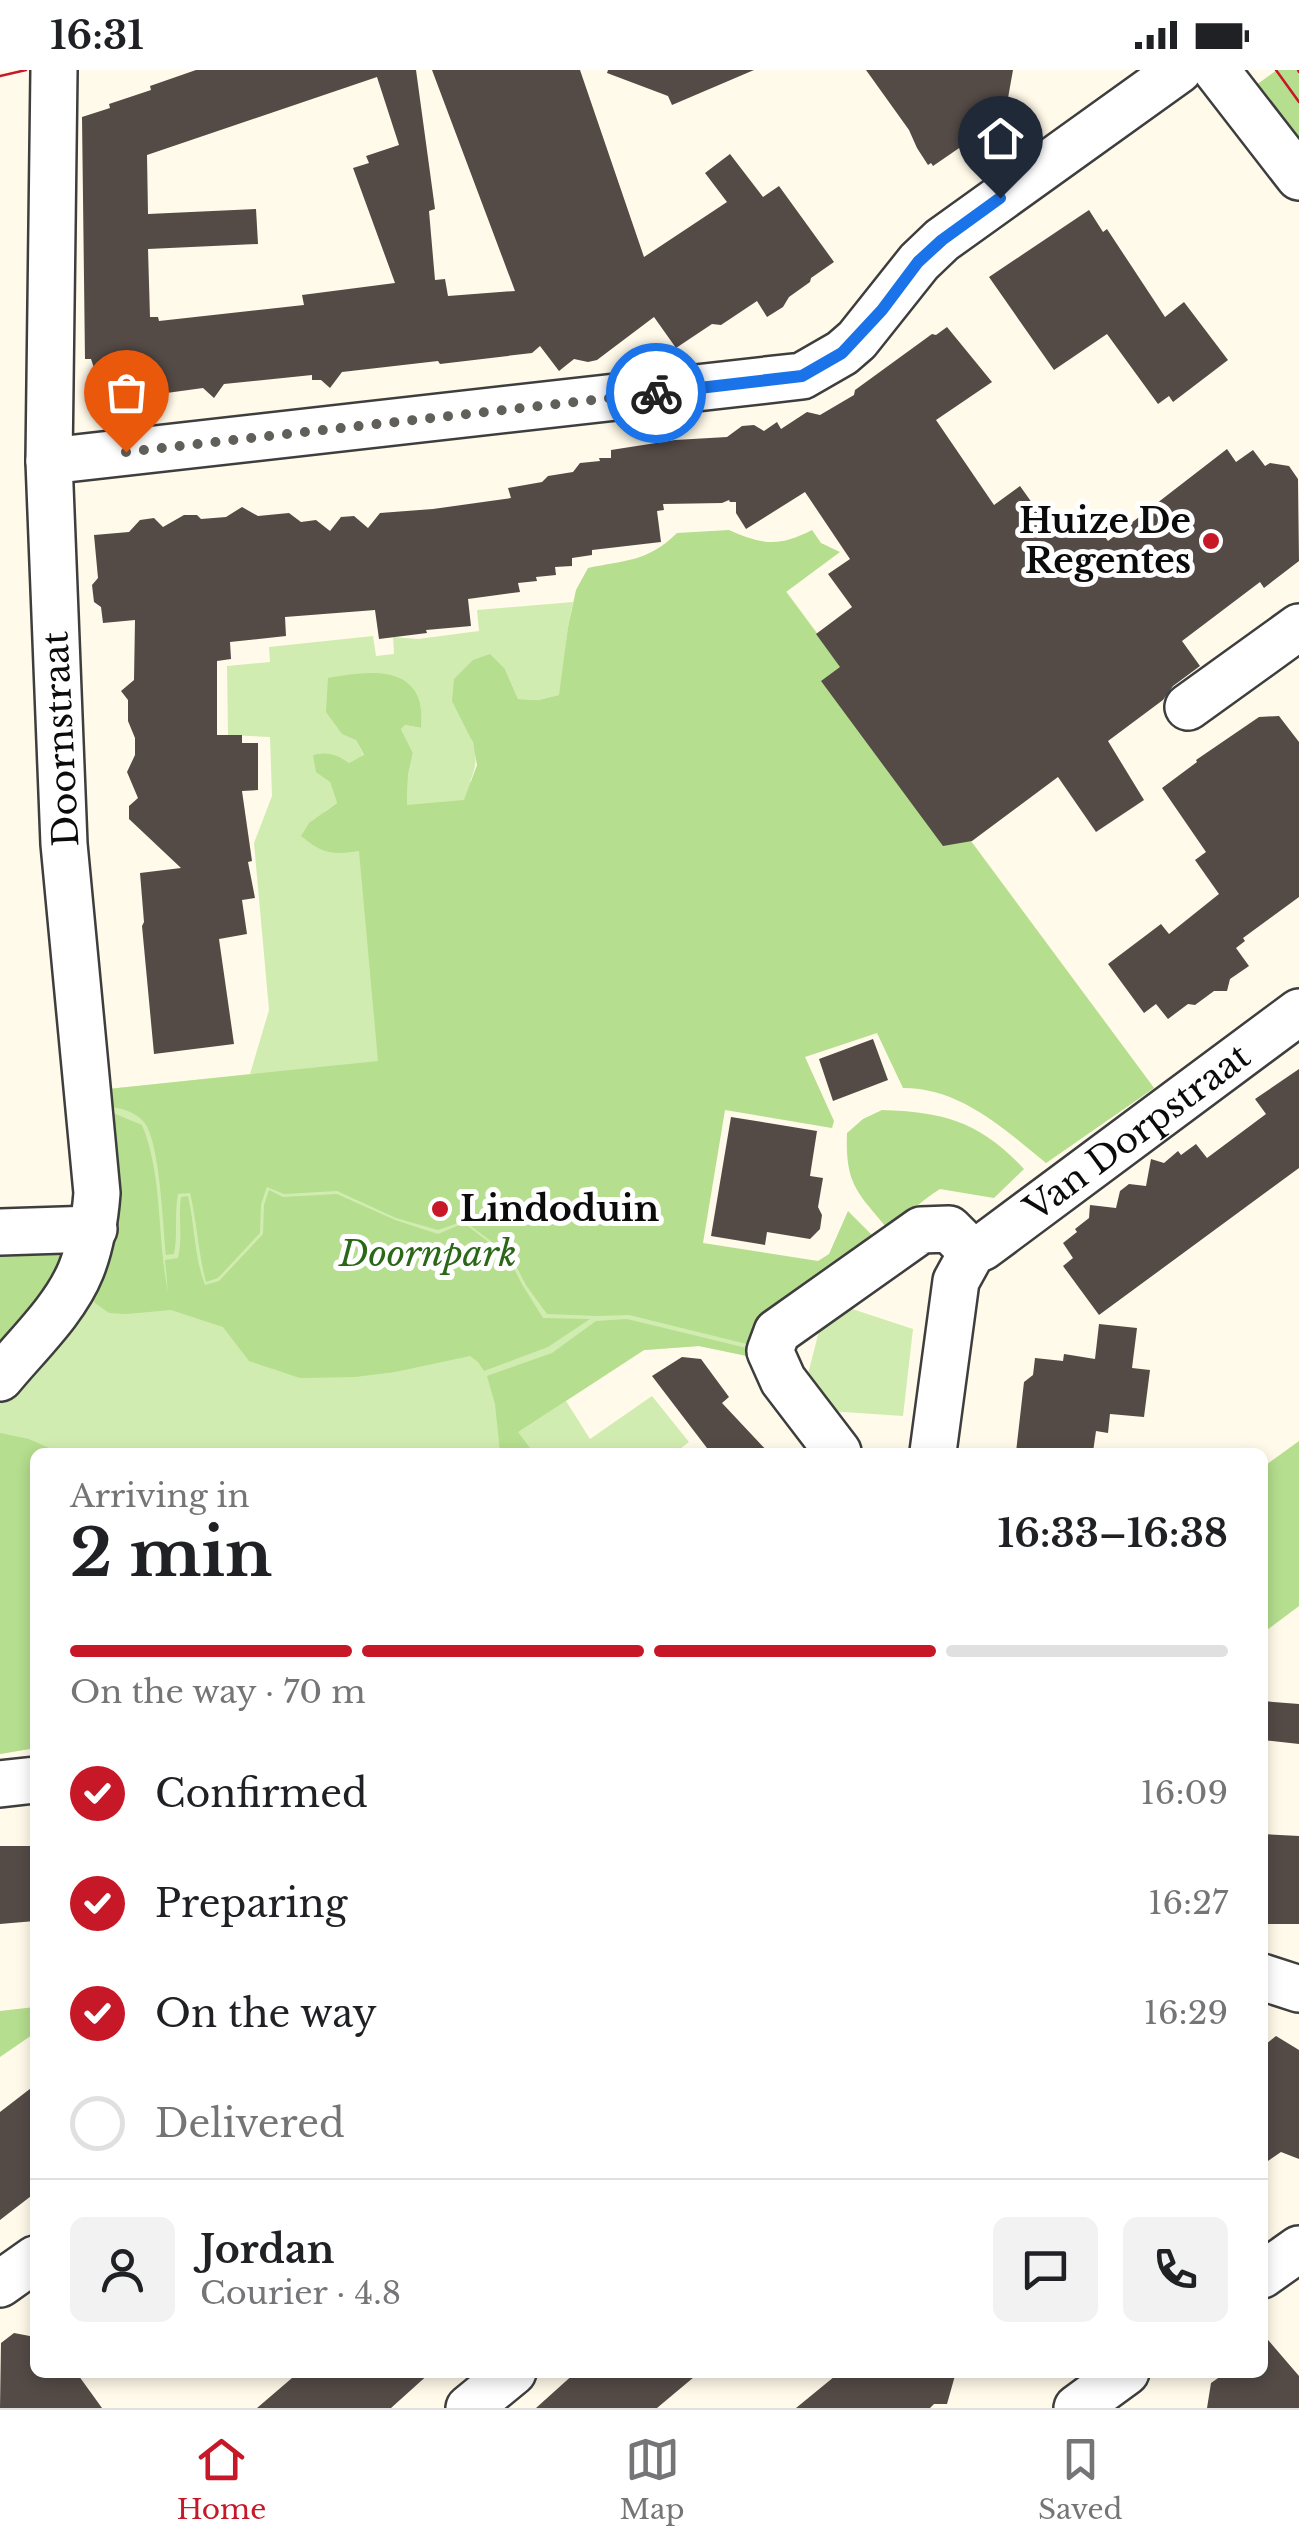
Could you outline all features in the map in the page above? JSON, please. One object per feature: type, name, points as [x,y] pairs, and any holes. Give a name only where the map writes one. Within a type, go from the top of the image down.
[{"type":"street","name":"Doornstraat","points":[[0,1378],[60,1306],[80,1272],[94,1228],[98,1193],[64,844],[49,461],[54,70]]},
{"type":"street","points":[[49,461],[802,376],[857,340],[918,262],[942,240],[1179,70]]},
{"type":"street","points":[[1216,70],[1299,177]]},
{"type":"street","points":[[1188,706],[1299,628]]},
{"type":"street","name":"Van Dorpstraat","points":[[972,1252],[984,1247],[1299,1012]]},
{"type":"street","points":[[0,1232],[94,1228]]},
{"type":"street","points":[[835,1448],[782,1380],[770,1351],[776,1332],[921,1230],[949,1229],[972,1252],[956,1281],[934,1448]]},
{"type":"street","points":[[0,1784],[30,1781]]},
{"type":"street","points":[[1268,1979],[1299,1989]]},
{"type":"street","points":[[1268,2271],[1299,2249]]},
{"type":"street","points":[[0,2284],[30,2263]]},
{"type":"street","points":[[469,2408],[506,2378]]},
{"type":"street","points":[[1077,2408],[1118,2378]]},
{"type":"green space","points":[[1277,70],[1299,70],[1299,152],[1252,88]]},
{"type":"green space","name":"Doornpark","points":[[729,530],[771,542],[812,530],[821,543],[840,552],[786,592],[1154,1088],[1046,1163],[998,1124],[963,1103],[924,1090],[903,1088],[877,1033],[805,1057],[834,1121],[832,1128],[725,1110],[703,1243],[818,1261],[829,1254],[848,1211],[887,1250],[767,1349],[629,1315],[547,1314],[511,1256],[464,1221],[438,1230],[396,1218],[337,1191],[284,1194],[267,1187],[261,1204],[260,1233],[218,1278],[206,1282],[190,1193],[178,1194],[174,1254],[166,1255],[157,1164],[149,1131],[143,1121],[125,1110],[90,1106],[89,1091],[378,1061],[359,851],[328,852],[301,836],[309,823],[337,803],[330,782],[316,772],[313,755],[332,754],[349,763],[364,755],[356,740],[342,734],[326,712],[328,678],[382,674],[394,676],[414,690],[420,703],[421,728],[405,725],[401,729],[413,753],[407,805],[464,800],[477,765],[473,743],[452,701],[454,679],[473,660],[490,654],[505,669],[518,699],[559,695],[576,590],[588,568],[646,555],[677,533]]},
{"type":"green space","name":"Doornpark","points":[[786,591],[1154,1088],[1046,1163],[905,1005],[750,1067],[704,1112],[680,1243],[771,1361],[699,1346],[644,1350],[566,1401],[590,1439],[652,1396],[689,1442],[681,1448],[30,1448],[30,1749],[0,1754],[0,1381],[61,1307],[89,1091],[250,1074],[269,1010],[254,843],[272,796],[270,737],[228,735],[227,666],[270,662],[269,647],[373,636],[376,656],[394,654],[393,637],[418,639],[479,631],[477,610],[573,602],[560,695],[518,699],[505,669],[464,724],[475,753],[470,782]],"holes":[[[421,705],[420,728],[405,725],[401,729],[413,753],[407,805],[324,812],[337,803],[330,782],[313,755],[332,754],[349,763],[364,756],[356,740]]]},
{"type":"green space","points":[[882,1110],[925,1113],[960,1123],[992,1140],[1024,1169],[994,1198],[940,1189],[888,1229],[855,1186],[847,1150],[847,1133]]},
{"type":"green space","points":[[91,1112],[113,1113],[142,1125],[157,1186],[168,1292],[165,1260],[178,1258],[181,1197],[188,1196],[205,1285],[219,1281],[263,1234],[269,1190],[283,1197],[337,1194],[438,1234],[464,1223],[508,1257],[543,1318],[590,1319],[548,1347],[484,1371],[470,1356],[395,1372],[300,1378],[249,1361],[223,1327],[171,1310],[109,1313],[95,1303],[82,1276],[0,1378],[0,1232],[95,1228]]},
{"type":"green space","points":[[843,1306],[913,1329],[903,1416],[829,1411],[807,1378],[821,1323]]},
{"type":"green space","points":[[627,1319],[767,1353],[771,1361],[699,1346],[644,1350],[518,1432],[530,1448],[500,1448],[495,1404],[487,1376],[552,1353],[596,1321]]},
{"type":"green space","points":[[0,1433],[49,1448],[30,1448],[30,1749],[0,1754]]},
{"type":"green space","points":[[1299,1441],[1299,1606],[1268,1629],[1268,1463]]},
{"type":"green space","points":[[30,2008],[30,2036],[0,2057],[0,2011]]},
{"type":"building","points":[[196,70],[416,70],[435,209],[429,211],[435,280],[445,279],[448,296],[515,291],[432,70],[580,70],[644,257],[727,202],[705,173],[730,154],[763,197],[779,186],[834,262],[767,317],[757,301],[676,348],[654,317],[597,360],[574,359],[559,371],[540,346],[532,353],[342,372],[330,388],[321,380],[312,380],[312,375],[224,384],[214,398],[203,388],[152,395],[151,401],[124,404],[121,398],[105,400],[91,359],[85,359],[82,117],[151,90],[150,86]],"holes":[[[377,77],[399,145],[366,156],[369,163],[353,168],[395,283],[302,295],[304,305],[159,321],[158,317],[150,317],[148,249],[258,244],[256,209],[148,214],[147,155]]]},
{"type":"building","points":[[754,70],[672,105],[668,96],[607,73]]},
{"type":"building","points":[[866,70],[1013,70],[1008,98],[1016,109],[933,166],[928,165],[909,130]]},
{"type":"building","points":[[1089,210],[1103,232],[1107,229],[1165,317],[1184,302],[1228,360],[1173,402],[1169,396],[1158,404],[1107,334],[1054,370],[989,277]]},
{"type":"building","points":[[947,327],[992,382],[936,420],[994,505],[1020,486],[1050,528],[1082,505],[1108,541],[1227,449],[1236,462],[1253,450],[1265,466],[1289,466],[1298,479],[1299,561],[1264,588],[1260,582],[1182,641],[1200,666],[1108,741],[1144,800],[1096,832],[1058,777],[972,841],[943,846],[821,681],[840,667],[816,634],[852,607],[828,574],[850,559],[805,492],[746,529],[736,513],[736,502],[663,504],[664,510],[657,511],[661,542],[592,550],[592,555],[572,558],[572,566],[555,567],[556,575],[518,583],[520,592],[468,599],[471,626],[379,639],[375,610],[285,617],[286,636],[230,642],[231,659],[217,661],[217,735],[242,735],[242,743],[258,743],[258,790],[242,791],[255,898],[242,900],[247,934],[219,939],[234,1044],[154,1054],[140,873],[181,868],[129,819],[129,806],[138,798],[127,772],[135,755],[135,738],[128,721],[128,700],[121,691],[134,680],[135,620],[103,623],[92,585],[98,578],[94,535],[129,532],[140,520],[154,518],[163,527],[184,515],[201,519],[226,517],[242,507],[258,516],[289,513],[301,522],[316,520],[330,531],[341,517],[354,516],[368,528],[380,513],[511,498],[508,488],[573,472],[580,463],[611,458],[611,450],[727,437],[742,426],[754,425],[764,431],[777,422],[781,429],[807,412],[820,415]]},
{"type":"building","points":[[1279,716],[1299,742],[1299,897],[1243,938],[1245,941],[1236,948],[1249,966],[1230,979],[1227,991],[1214,991],[1168,1019],[1156,1004],[1144,1013],[1108,964],[1161,924],[1169,934],[1219,894],[1195,860],[1206,852],[1162,788],[1259,717]]},
{"type":"building","points":[[873,1039],[888,1080],[833,1101],[819,1059]]},
{"type":"building","points":[[1299,1069],[1299,1168],[1099,1315],[1063,1266],[1073,1258],[1063,1243],[1089,1218],[1090,1205],[1116,1208],[1120,1191],[1129,1184],[1146,1186],[1151,1159],[1164,1163],[1178,1151],[1181,1155],[1196,1144],[1207,1158],[1266,1114],[1255,1099]]},
{"type":"building","points":[[731,1117],[817,1131],[810,1176],[823,1178],[818,1207],[822,1215],[820,1229],[810,1239],[767,1232],[765,1245],[711,1236]]},
{"type":"building","points":[[1099,1324],[1137,1328],[1132,1368],[1150,1370],[1144,1417],[1110,1414],[1108,1433],[1096,1431],[1094,1448],[1016,1448],[1024,1382],[1033,1375],[1035,1358],[1063,1361],[1064,1354],[1095,1359]]},
{"type":"building","points":[[682,1357],[701,1359],[729,1397],[722,1403],[764,1448],[707,1448],[652,1376]]},
{"type":"building","points":[[1268,1701],[1299,1704],[1299,1744],[1268,1741]]},
{"type":"building","points":[[1268,1834],[1299,1836],[1299,1924],[1268,1924]]},
{"type":"building","points":[[0,1846],[30,1846],[30,1921],[0,1924]]},
{"type":"building","points":[[1276,2036],[1299,2050],[1299,2159],[1281,2152],[1268,2161],[1268,2042]]},
{"type":"building","points":[[30,2089],[30,2197],[0,2220],[0,2112]]},
{"type":"building","points":[[14,2333],[30,2336],[30,2378],[80,2378],[102,2408],[0,2408],[1,2343]]},
{"type":"building","points":[[1268,2340],[1299,2376],[1299,2408],[1207,2408],[1211,2383],[1218,2378],[1268,2378]]},
{"type":"building","points":[[292,2378],[424,2378],[391,2408],[257,2408]]},
{"type":"building","points":[[569,2378],[693,2378],[657,2408],[536,2408]]},
{"type":"building","points":[[833,2378],[954,2378],[947,2404],[930,2408],[796,2408]]},
{"type":"tram line","points":[[0,76],[26,70]]},
{"type":"tram line","points":[[1276,70],[1299,102]]},
{"type":"way so far","points":[[126,452],[656,393]]},
{"type":"place","name":"Huize De Regentes","points":[[1211,541]]},
{"type":"place","name":"Lindoduin","points":[[440,1209]]},
{"type":"route","points":[[656,393],[802,376],[857,340],[918,262],[1000,198]]}]
